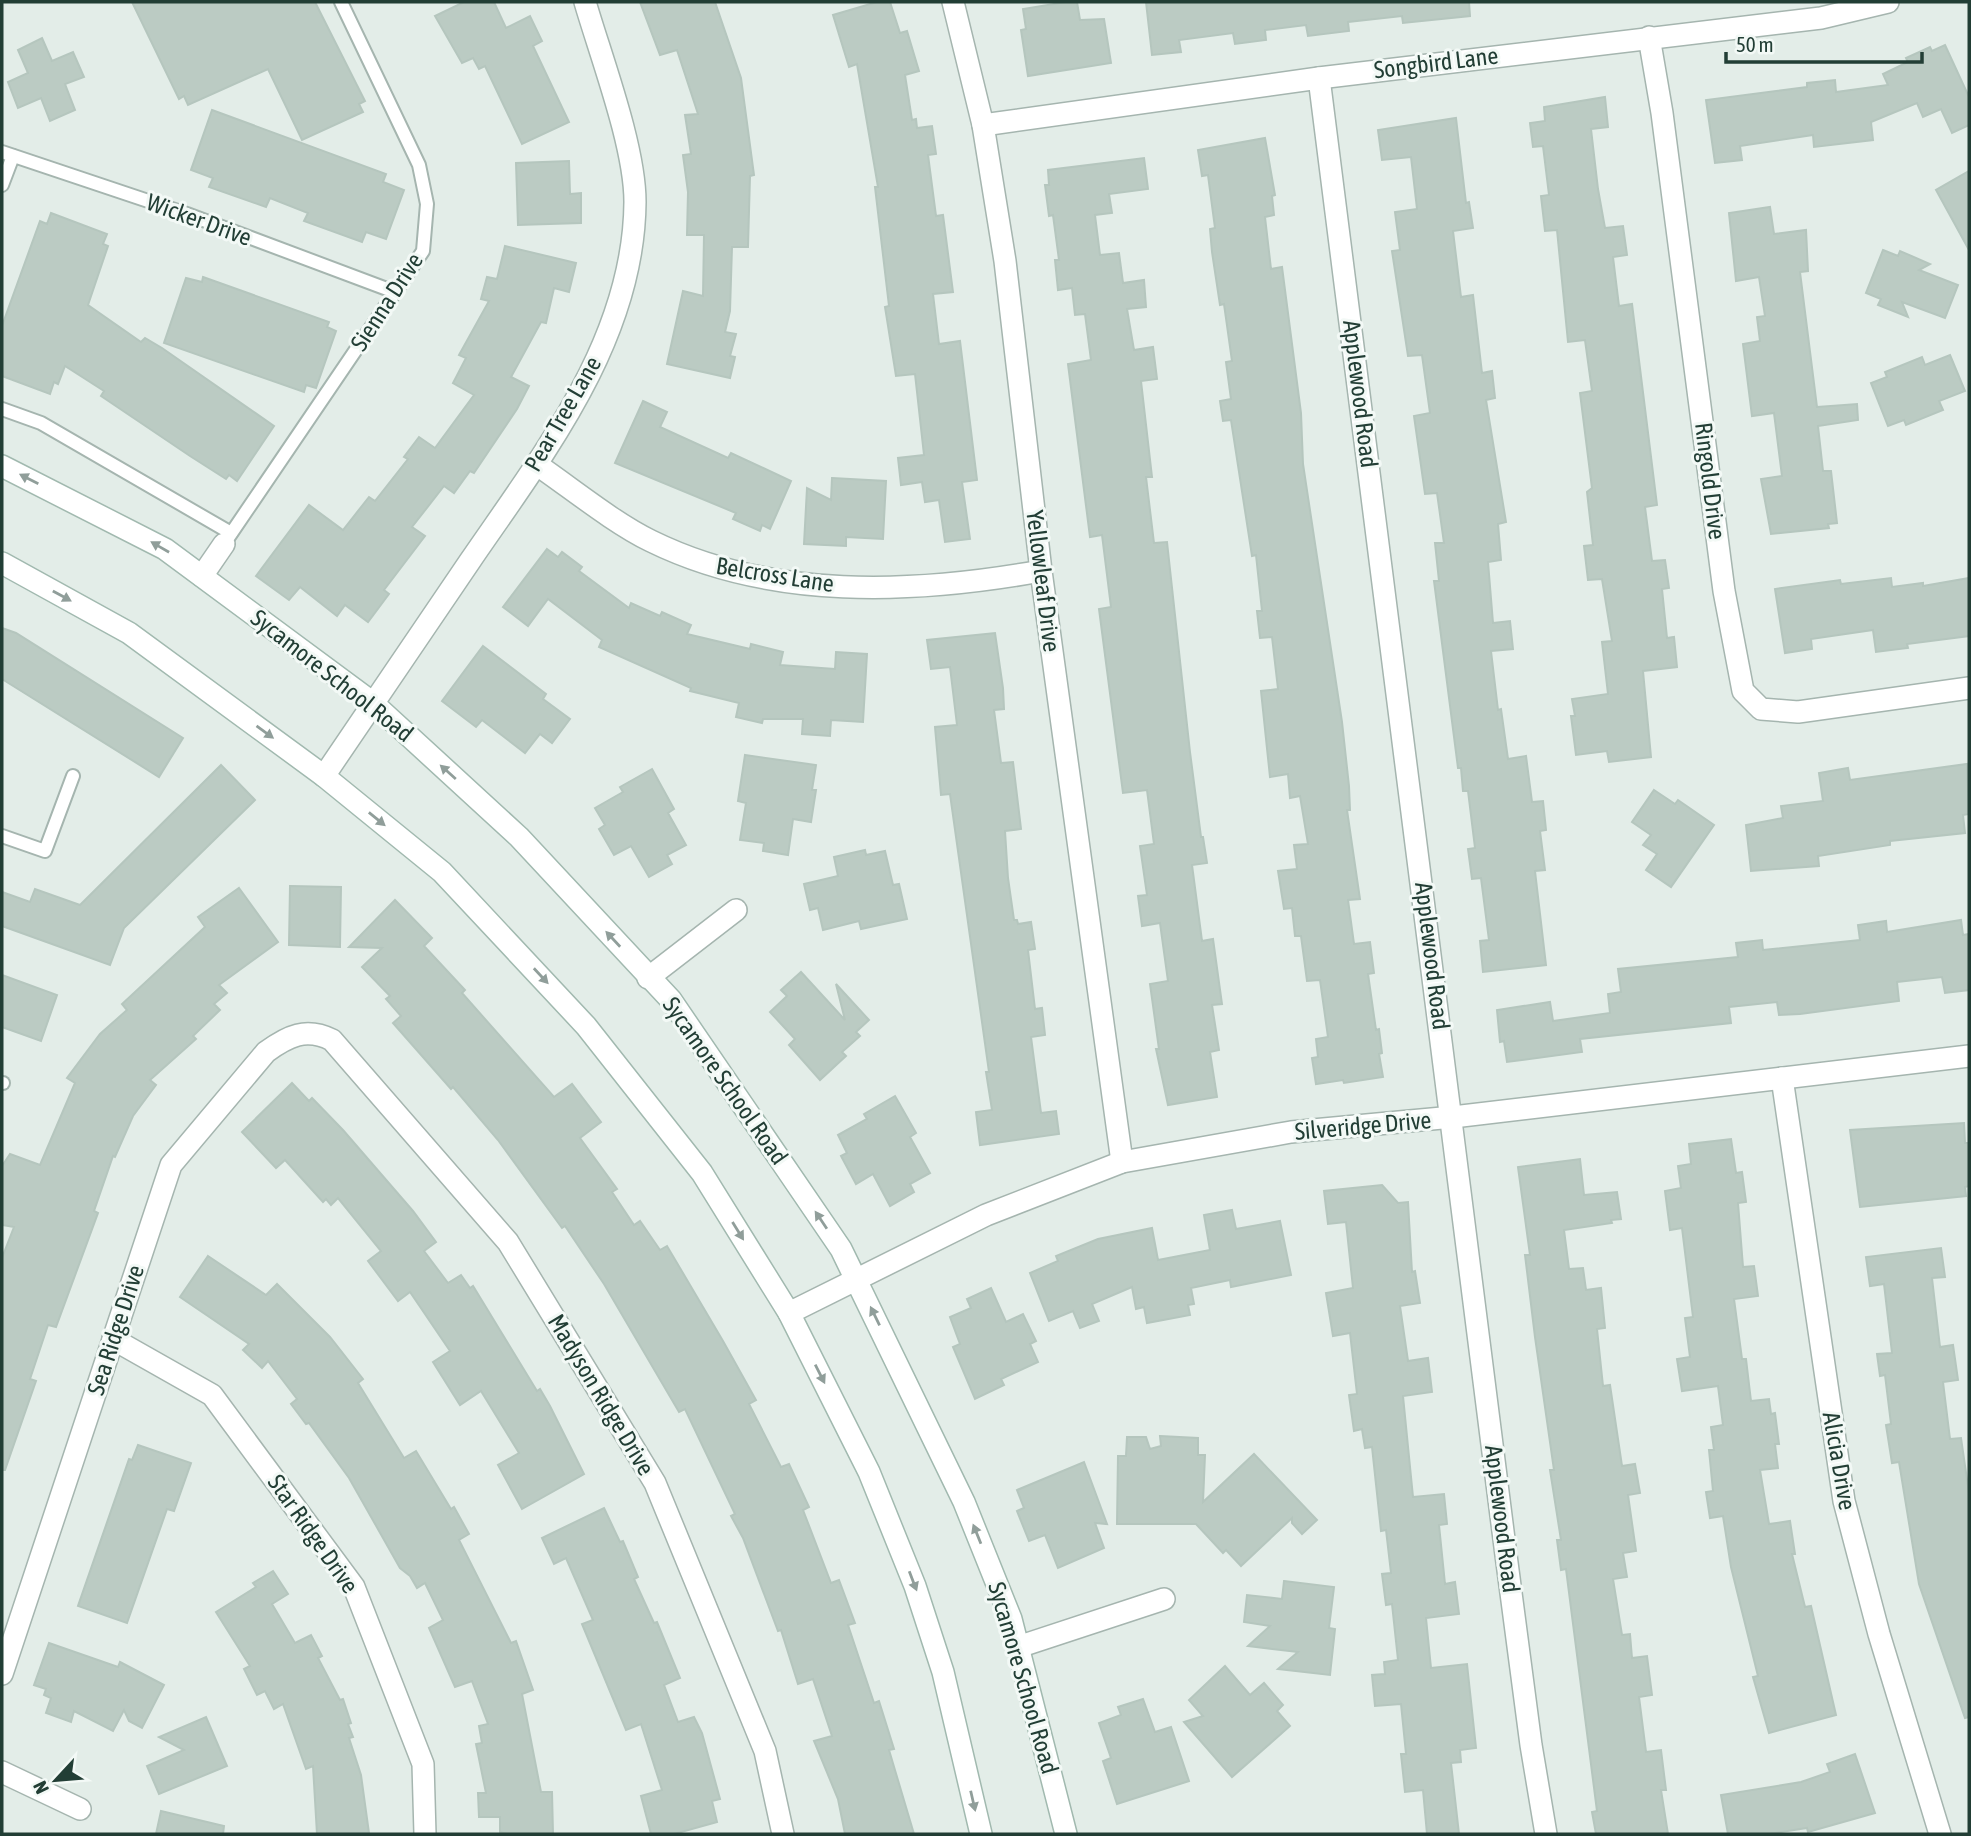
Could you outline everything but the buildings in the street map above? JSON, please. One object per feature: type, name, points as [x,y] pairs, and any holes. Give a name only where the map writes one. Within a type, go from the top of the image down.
[{"type":"street","name":"Pear Tree Lane","points":[[324,776],[562,427],[603,345],[621,298],[633,246],[635,198],[629,155],[585,2]]},
{"type":"street","name":"Yellowleaf Drive","points":[[953,2],[984,124],[1005,261],[1041,571],[1122,1162]]},
{"type":"street","name":"Songbird Lane","points":[[984,124],[1319,78],[1821,18],[1888,2]]},
{"type":"street","name":"Ringold Drive","points":[[1649,37],[1662,113],[1724,591],[1743,691],[1761,709],[1798,712],[1969,688]]},
{"type":"street","name":"Applewood Road","points":[[1319,78],[1453,1117],[1513,1609],[1546,1834]]},
{"type":"street","name":"Belcross Lane","points":[[536,464],[649,541],[706,564],[763,579],[847,587],[972,584],[1041,571]]},
{"type":"street","name":"Sycamore School Road","points":[[2,466],[164,549],[373,703],[519,837],[671,1000],[841,1249],[964,1502],[1011,1619],[1066,1834]]},
{"type":"street","name":"Sienna Drive","points":[[202,576],[228,539]]},
{"type":"street","points":[[2,563],[129,633],[324,776],[442,872],[586,1026],[702,1173],[789,1313],[869,1472],[915,1586],[943,1672],[981,1834]]},
{"type":"street","points":[[648,978],[736,910]]},
{"type":"street","name":"Sea Ridge Drive","points":[[2,1674],[171,1165],[266,1052],[285,1038],[303,1033]]},
{"type":"street","name":"Madyson Ridge Drive","points":[[303,1033],[318,1033],[332,1040],[509,1242],[654,1483],[765,1751],[783,1834]]},
{"type":"street","name":"Silveridge Drive","points":[[789,1313],[986,1215],[1122,1162],[1291,1132],[1453,1117],[1969,1056]]},
{"type":"street","name":"Alicia Drive","points":[[1782,1078],[1844,1501],[1879,1634],[1940,1834]]},
{"type":"street","name":"Star Ridge Drive","points":[[113,1339],[212,1395],[354,1587],[424,1764],[425,1834]]},
{"type":"street","points":[[1018,1647],[1164,1599]]},
{"type":"street","points":[[2,1772],[80,1809]]},
{"type":"lane","name":"Sienna Drive","points":[[228,539],[423,251],[427,204],[419,165],[341,2]]},
{"type":"lane","name":"Wicker Drive","points":[[7,154],[187,214],[395,292]]},
{"type":"lane","points":[[2,185],[7,154]]},
{"type":"lane","points":[[2,409],[41,423],[228,539]]},
{"type":"lane","points":[[2,836],[45,851],[73,776]]}]
